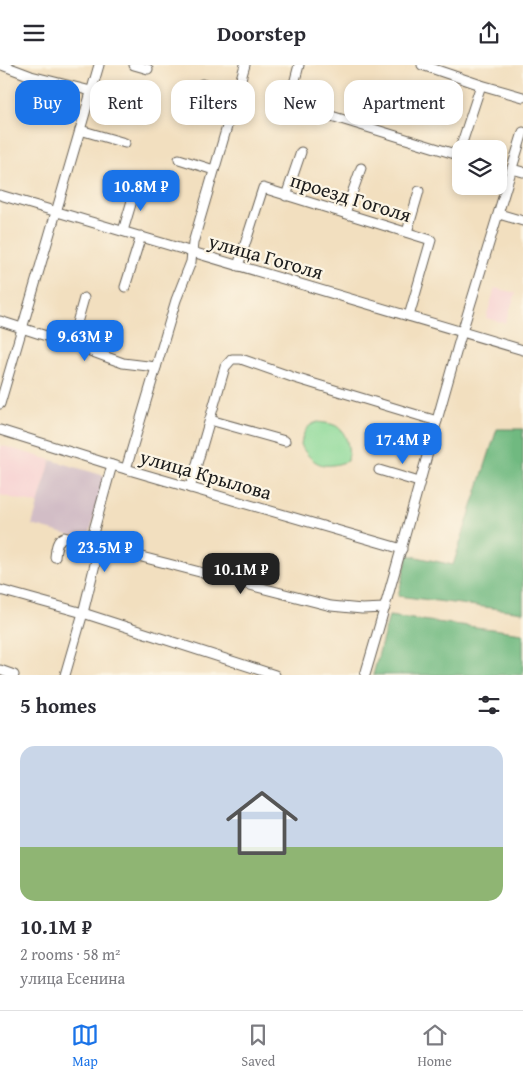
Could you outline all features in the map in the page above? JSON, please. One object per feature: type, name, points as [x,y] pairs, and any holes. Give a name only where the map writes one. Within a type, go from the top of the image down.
[{"type":"street","points":[[2,65],[31,76],[90,91]]},
{"type":"street","points":[[94,80],[99,65]]},
{"type":"street","points":[[134,65],[148,69]]},
{"type":"street","points":[[240,80],[245,65]]},
{"type":"street","points":[[299,65],[289,103],[458,155],[482,85]]},
{"type":"street","points":[[422,65],[523,97]]},
{"type":"street","points":[[0,404],[90,95]]},
{"type":"street","points":[[126,469],[176,299],[189,271],[193,243],[227,125]]},
{"type":"street","points":[[80,130],[125,143]]},
{"type":"street","points":[[365,675],[462,333],[523,132]]},
{"type":"street","points":[[286,196],[301,151]]},
{"type":"street","points":[[179,159],[214,170]]},
{"type":"street","points":[[345,213],[361,168]]},
{"type":"street","points":[[512,169],[523,172]]},
{"type":"street","points":[[123,231],[136,187]]},
{"type":"street","name":"проезд Гоголя","points":[[238,266],[263,188],[431,239],[409,316]]},
{"type":"street","points":[[407,232],[419,191]]},
{"type":"street","name":"улица Гоголя","points":[[0,195],[523,350]]},
{"type":"street","points":[[499,214],[523,221]]},
{"type":"street","points":[[125,287],[141,236]]},
{"type":"street","points":[[71,344],[84,298]]},
{"type":"street","points":[[0,321],[123,363],[156,367]]},
{"type":"street","points":[[190,488],[225,367],[232,359],[241,359],[295,378],[438,421]]},
{"type":"street","points":[[210,420],[285,441]]},
{"type":"street","name":"улица Крылова","points":[[0,430],[112,465],[402,549]]},
{"type":"street","points":[[64,675],[83,613],[98,552],[92,537],[112,465]]},
{"type":"street","points":[[379,470],[419,482]]},
{"type":"street","points":[[54,557],[60,538],[64,537],[90,544],[94,542]]},
{"type":"street","points":[[98,552],[134,555],[331,606],[362,609],[385,608]]},
{"type":"street","points":[[0,591],[83,613],[275,675]]},
{"type":"street","points":[[0,670],[14,675]]},
{"type":"shaded area","points":[[495,288],[516,293],[505,323],[486,318]]},
{"type":"shaded area","points":[[0,445],[51,460],[38,504],[0,495]]},
{"type":"shaded area","points":[[51,460],[105,476],[88,540],[32,525]]},
{"type":"green space","points":[[318,422],[334,425],[342,431],[347,440],[348,461],[333,465],[321,464],[306,453],[301,446],[302,438],[310,425]]},
{"type":"green space","points":[[497,429],[523,429],[523,612],[398,596],[408,555],[453,565]]},
{"type":"green space","points":[[389,616],[523,633],[523,675],[373,675]]}]
